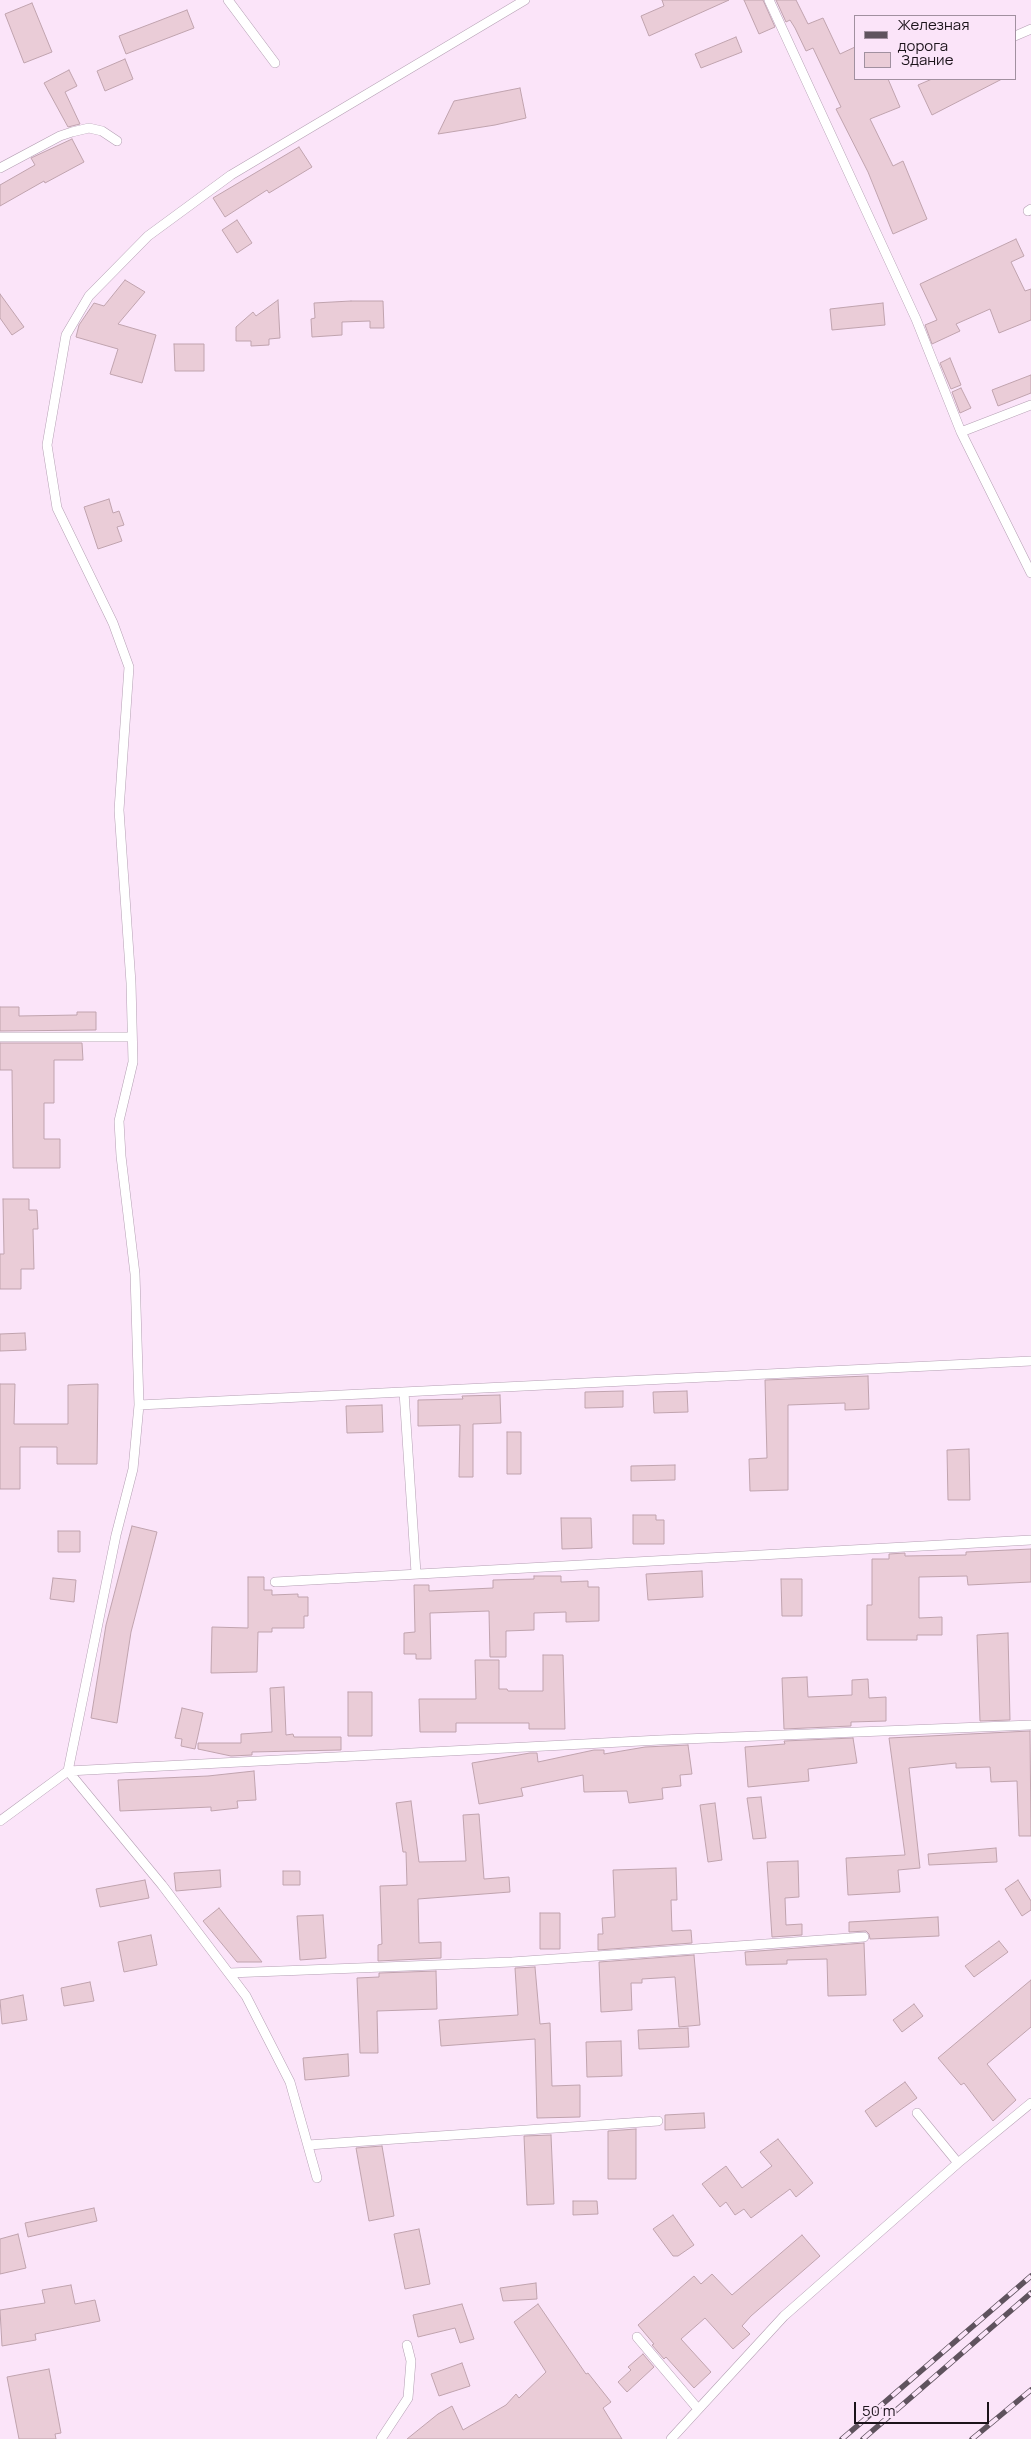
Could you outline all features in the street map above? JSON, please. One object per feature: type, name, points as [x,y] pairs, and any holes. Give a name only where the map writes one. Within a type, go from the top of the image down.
[{"type":"lane","points":[[228,0],[276,63]]},
{"type":"lane","points":[[68,1771],[116,1535],[133,1468],[139,1405],[135,1274],[121,1156],[119,1122],[133,1062],[131,983],[119,810],[130,667],[112,623],[57,508],[47,445],[66,335],[89,296],[148,236],[230,175],[525,0]]},
{"type":"lane","points":[[769,0],[916,319],[961,432],[1031,572]]},
{"type":"lane","points":[[1016,36],[1031,29]]},
{"type":"lane","points":[[0,168],[72,132],[89,128],[102,131],[116,141]]},
{"type":"lane","points":[[961,432],[1031,405]]},
{"type":"lane","points":[[0,1037],[132,1037]]},
{"type":"lane","points":[[139,1405],[1031,1361]]},
{"type":"lane","points":[[404,1392],[416,1573]]},
{"type":"lane","points":[[274,1582],[1031,1540]]},
{"type":"lane","points":[[0,1821],[68,1771],[641,1741],[1031,1725]]},
{"type":"lane","points":[[68,1771],[162,1885],[246,1996],[290,2082],[317,2178]]},
{"type":"lane","points":[[229,1973],[512,1962],[864,1937]]},
{"type":"lane","points":[[671,2439],[784,2316],[1031,2103]]},
{"type":"lane","points":[[917,2113],[958,2164]]},
{"type":"lane","points":[[308,2145],[658,2122]]},
{"type":"lane","points":[[638,2337],[698,2408]]},
{"type":"lane","points":[[381,2439],[408,2398],[411,2361],[407,2345]]},
{"type":"building","points":[[662,0],[729,0],[649,36],[641,16],[664,6]]},
{"type":"building","points":[[744,0],[763,0],[775,27],[759,34]]},
{"type":"building","points":[[776,0],[796,0],[808,24],[823,18],[840,54],[854,47],[854,80],[888,80],[900,107],[870,119],[893,166],[903,161],[927,219],[893,234],[868,172],[836,109],[841,107],[813,48],[806,51],[790,20],[786,22]]},
{"type":"building","points":[[32,3],[52,52],[24,63],[5,14]]},
{"type":"building","points":[[187,10],[194,28],[126,54],[119,36]]},
{"type":"building","points":[[736,37],[742,52],[701,68],[695,54]]},
{"type":"building","points":[[125,59],[133,79],[105,91],[97,71]]},
{"type":"building","points":[[69,70],[77,86],[65,92],[80,124],[68,127],[44,83]]},
{"type":"building","points":[[930,80],[1000,80],[932,115],[918,85]]},
{"type":"building","points":[[520,88],[526,118],[438,134],[454,101]]},
{"type":"building","points":[[72,139],[84,162],[45,183],[44,181],[0,206],[0,185],[35,165],[31,158]]},
{"type":"building","points":[[299,147],[312,167],[269,193],[267,190],[225,217],[213,198]]},
{"type":"building","points":[[237,220],[252,243],[237,253],[222,230]]},
{"type":"building","points":[[1016,239],[1024,256],[1011,262],[1025,291],[1031,289],[1031,320],[999,333],[990,309],[956,324],[960,331],[932,344],[925,325],[937,320],[920,284]]},
{"type":"building","points":[[125,280],[145,292],[118,324],[156,335],[142,383],[110,374],[118,349],[76,337],[79,325],[94,303],[104,306]]},
{"type":"building","points":[[0,294],[24,327],[12,335],[0,318]]},
{"type":"building","points":[[278,300],[280,338],[269,339],[269,345],[251,346],[251,341],[236,341],[236,327],[253,312],[256,316]]},
{"type":"building","points":[[383,301],[384,328],[370,328],[370,321],[342,322],[342,335],[312,337],[311,319],[315,318],[314,303]]},
{"type":"building","points":[[883,303],[885,325],[832,330],[830,309]]},
{"type":"building","points":[[174,344],[204,344],[204,371],[175,371]]},
{"type":"building","points":[[950,358],[961,385],[951,389],[940,363]]},
{"type":"building","points":[[1031,375],[1031,393],[998,406],[992,390]]},
{"type":"building","points":[[961,388],[971,408],[960,413],[952,392]]},
{"type":"building","points":[[109,499],[113,513],[119,511],[124,525],[117,527],[122,541],[98,549],[84,507]]},
{"type":"building","points":[[0,1007],[19,1007],[19,1016],[77,1015],[77,1012],[96,1012],[96,1030],[0,1031]]},
{"type":"building","points":[[0,1043],[82,1043],[83,1060],[54,1060],[54,1103],[44,1103],[44,1139],[60,1139],[60,1168],[13,1168],[12,1070],[0,1070]]},
{"type":"building","points":[[3,1199],[29,1199],[29,1210],[37,1210],[38,1229],[33,1229],[34,1269],[21,1269],[21,1289],[0,1289],[0,1254],[4,1254]]},
{"type":"building","points":[[25,1333],[26,1350],[0,1351],[0,1334]]},
{"type":"building","points":[[868,1376],[869,1409],[845,1410],[845,1403],[788,1405],[788,1490],[750,1491],[749,1459],[767,1458],[765,1380]]},
{"type":"building","points":[[0,1384],[15,1384],[14,1424],[68,1424],[68,1385],[98,1384],[97,1464],[57,1464],[57,1447],[20,1447],[20,1489],[0,1489]]},
{"type":"building","points":[[623,1391],[623,1407],[585,1408],[585,1392]]},
{"type":"building","points":[[687,1391],[688,1412],[654,1413],[653,1392]]},
{"type":"building","points":[[500,1395],[501,1423],[473,1424],[473,1477],[459,1477],[460,1425],[418,1426],[418,1400],[463,1399],[462,1396]]},
{"type":"building","points":[[382,1405],[383,1432],[347,1433],[346,1406]]},
{"type":"building","points":[[507,1432],[521,1432],[521,1474],[507,1474]]},
{"type":"building","points":[[969,1449],[970,1500],[948,1500],[947,1450]]},
{"type":"building","points":[[675,1465],[675,1480],[631,1481],[631,1466]]},
{"type":"building","points":[[633,1515],[656,1515],[656,1520],[664,1520],[664,1544],[633,1544]]},
{"type":"building","points":[[561,1518],[591,1518],[592,1548],[562,1549]]},
{"type":"building","points":[[132,1526],[157,1532],[131,1632],[117,1723],[91,1718],[106,1625]]},
{"type":"building","points":[[58,1531],[80,1531],[80,1552],[58,1552]]},
{"type":"building","points":[[1031,1549],[1031,1582],[968,1585],[967,1576],[919,1577],[919,1618],[942,1617],[942,1635],[917,1635],[917,1640],[867,1640],[867,1605],[872,1605],[872,1559],[889,1559],[889,1554],[905,1553],[905,1556],[966,1555],[966,1552]]},
{"type":"building","points":[[702,1571],[703,1597],[648,1600],[646,1574]]},
{"type":"building","points":[[534,1576],[561,1576],[561,1582],[588,1581],[588,1587],[599,1587],[599,1621],[566,1622],[566,1612],[534,1613],[534,1630],[506,1631],[506,1657],[490,1657],[489,1611],[430,1613],[431,1659],[416,1659],[416,1654],[404,1654],[404,1633],[415,1632],[414,1585],[429,1585],[429,1591],[493,1588],[493,1580],[534,1579]]},
{"type":"building","points":[[248,1577],[264,1577],[264,1590],[272,1590],[272,1595],[298,1594],[298,1597],[308,1597],[308,1616],[304,1616],[304,1628],[272,1628],[272,1632],[258,1632],[257,1672],[211,1673],[212,1627],[248,1628]]},
{"type":"building","points":[[53,1578],[76,1580],[74,1602],[50,1599]]},
{"type":"building","points":[[781,1579],[802,1579],[802,1616],[782,1616]]},
{"type":"building","points":[[1008,1633],[1010,1720],[980,1721],[977,1635]]},
{"type":"building","points":[[543,1655],[563,1655],[565,1729],[529,1729],[529,1723],[456,1723],[456,1732],[420,1732],[419,1699],[476,1699],[475,1660],[499,1660],[499,1689],[507,1689],[508,1691],[543,1691]]},
{"type":"building","points":[[807,1677],[808,1697],[852,1695],[852,1680],[868,1679],[869,1698],[886,1697],[886,1721],[851,1722],[851,1726],[784,1729],[782,1678]]},
{"type":"building","points":[[284,1687],[286,1735],[293,1734],[294,1737],[341,1737],[341,1750],[252,1752],[252,1755],[231,1756],[198,1749],[198,1743],[241,1743],[241,1734],[272,1732],[270,1688]]},
{"type":"building","points":[[348,1692],[372,1692],[372,1736],[348,1736]]},
{"type":"building","points":[[182,1708],[203,1713],[195,1749],[181,1746],[182,1739],[175,1738]]},
{"type":"building","points":[[1030,1731],[1031,1836],[1019,1836],[1017,1781],[991,1782],[990,1767],[956,1768],[956,1763],[909,1768],[920,1868],[898,1870],[900,1892],[848,1895],[846,1858],[905,1855],[889,1738]]},
{"type":"building","points":[[853,1738],[857,1763],[808,1769],[809,1781],[748,1787],[745,1747],[785,1744],[784,1741]]},
{"type":"building","points":[[688,1745],[692,1774],[680,1775],[681,1786],[662,1788],[663,1799],[629,1803],[627,1791],[584,1792],[583,1775],[521,1788],[523,1796],[479,1804],[472,1763],[530,1753],[537,1753],[538,1762],[594,1750],[604,1750],[604,1754],[645,1747]]},
{"type":"building","points":[[254,1771],[256,1800],[237,1801],[238,1808],[211,1811],[211,1807],[120,1811],[118,1780],[208,1776]]},
{"type":"building","points":[[761,1797],[766,1838],[753,1839],[747,1798]]},
{"type":"building","points":[[411,1801],[419,1862],[466,1861],[463,1815],[479,1814],[484,1879],[509,1877],[510,1892],[418,1899],[419,1943],[441,1942],[441,1958],[378,1961],[378,1945],[382,1944],[380,1886],[407,1885],[406,1852],[403,1852],[396,1803]]},
{"type":"building","points":[[715,1803],[722,1860],[708,1862],[700,1805]]},
{"type":"building","points":[[996,1848],[997,1862],[929,1865],[928,1854]]},
{"type":"building","points":[[798,1861],[799,1897],[785,1898],[786,1925],[802,1924],[802,1935],[772,1937],[767,1862]]},
{"type":"building","points":[[676,1868],[677,1900],[671,1900],[672,1931],[691,1930],[692,1943],[598,1950],[598,1934],[603,1934],[602,1918],[615,1917],[613,1870]]},
{"type":"building","points":[[220,1870],[221,1887],[176,1891],[174,1873]]},
{"type":"building","points":[[283,1871],[300,1871],[300,1885],[283,1885]]},
{"type":"building","points":[[145,1880],[149,1898],[100,1907],[96,1889]]},
{"type":"building","points":[[1018,1880],[1031,1901],[1031,1910],[1022,1916],[1005,1889]]},
{"type":"building","points":[[219,1908],[262,1962],[237,1962],[203,1921]]},
{"type":"building","points":[[540,1913],[560,1913],[560,1949],[540,1949]]},
{"type":"building","points":[[323,1915],[326,1958],[300,1960],[297,1916]]},
{"type":"building","points":[[938,1917],[939,1936],[870,1939],[866,1931],[849,1932],[849,1922]]},
{"type":"building","points":[[151,1935],[157,1965],[124,1972],[118,1942]]},
{"type":"building","points":[[999,1941],[1008,1952],[974,1977],[965,1966]]},
{"type":"building","points":[[864,1943],[866,1995],[828,1996],[827,1959],[787,1960],[787,1964],[746,1965],[745,1952]]},
{"type":"building","points":[[694,1955],[700,2025],[679,2027],[675,1977],[642,1979],[642,1983],[631,1983],[632,2010],[601,2012],[599,1962]]},
{"type":"building","points":[[535,1967],[540,2024],[550,2023],[552,2086],[580,2085],[580,2117],[537,2118],[535,2039],[441,2046],[439,2020],[518,2015],[515,1968]]},
{"type":"building","points":[[436,1971],[437,2009],[377,2011],[378,2053],[360,2053],[357,1978],[379,1977],[379,1973]]},
{"type":"building","points":[[1031,1980],[1031,2027],[987,2064],[1016,2100],[993,2121],[964,2083],[961,2085],[938,2058]]},
{"type":"building","points":[[90,1982],[94,2001],[64,2006],[61,1988]]},
{"type":"building","points":[[23,1995],[27,2020],[2,2024],[0,2000]]},
{"type":"building","points":[[914,2004],[923,2016],[902,2032],[893,2020]]},
{"type":"building","points":[[688,2028],[689,2047],[639,2049],[638,2030]]},
{"type":"building","points":[[621,2041],[622,2076],[587,2077],[586,2042]]},
{"type":"building","points":[[348,2054],[349,2076],[305,2080],[303,2058]]},
{"type":"building","points":[[905,2082],[917,2098],[876,2127],[865,2111]]},
{"type":"building","points":[[704,2113],[705,2128],[665,2130],[665,2115]]},
{"type":"building","points":[[636,2129],[636,2179],[608,2179],[608,2131]]},
{"type":"building","points":[[551,2135],[554,2204],[527,2205],[524,2136]]},
{"type":"building","points":[[778,2139],[813,2183],[796,2197],[790,2189],[751,2218],[744,2209],[735,2215],[726,2202],[720,2207],[702,2184],[726,2166],[742,2188],[772,2166],[760,2152]]},
{"type":"building","points":[[382,2146],[394,2216],[369,2221],[356,2148]]},
{"type":"building","points":[[573,2201],[597,2201],[598,2214],[573,2215]]},
{"type":"building","points":[[94,2208],[97,2221],[28,2237],[25,2223]]},
{"type":"building","points":[[673,2215],[694,2245],[678,2256],[673,2256],[653,2229]]},
{"type":"building","points":[[419,2229],[430,2284],[405,2289],[394,2234]]},
{"type":"building","points":[[18,2234],[26,2268],[0,2274],[0,2239]]},
{"type":"building","points":[[802,2235],[820,2256],[751,2316],[742,2326],[750,2334],[733,2349],[705,2318],[681,2339],[711,2372],[694,2388],[666,2357],[664,2359],[638,2325],[694,2276],[701,2284],[712,2274],[732,2295]]},
{"type":"building","points":[[536,2283],[537,2299],[503,2301],[500,2288]]},
{"type":"building","points":[[71,2285],[75,2304],[95,2300],[100,2321],[35,2334],[36,2340],[2,2346],[0,2310],[45,2303],[42,2290]]},
{"type":"building","points":[[462,2304],[474,2339],[460,2343],[455,2328],[418,2337],[413,2315]]},
{"type":"building","points":[[538,2304],[586,2374],[588,2373],[611,2402],[603,2408],[622,2439],[407,2439],[438,2414],[452,2406],[463,2430],[506,2405],[516,2394],[519,2398],[546,2372],[514,2322]]},
{"type":"building","points":[[643,2354],[654,2367],[627,2392],[618,2382],[631,2370],[628,2367]]},
{"type":"building","points":[[462,2363],[470,2386],[439,2396],[431,2374]]},
{"type":"building","points":[[49,2369],[61,2433],[55,2434],[56,2439],[19,2439],[7,2377]]},
{"type":"railway","points":[[842,2439],[1031,2276]]},
{"type":"railway","points":[[863,2439],[1031,2293]]},
{"type":"railway","points":[[972,2439],[1031,2390]]}]
